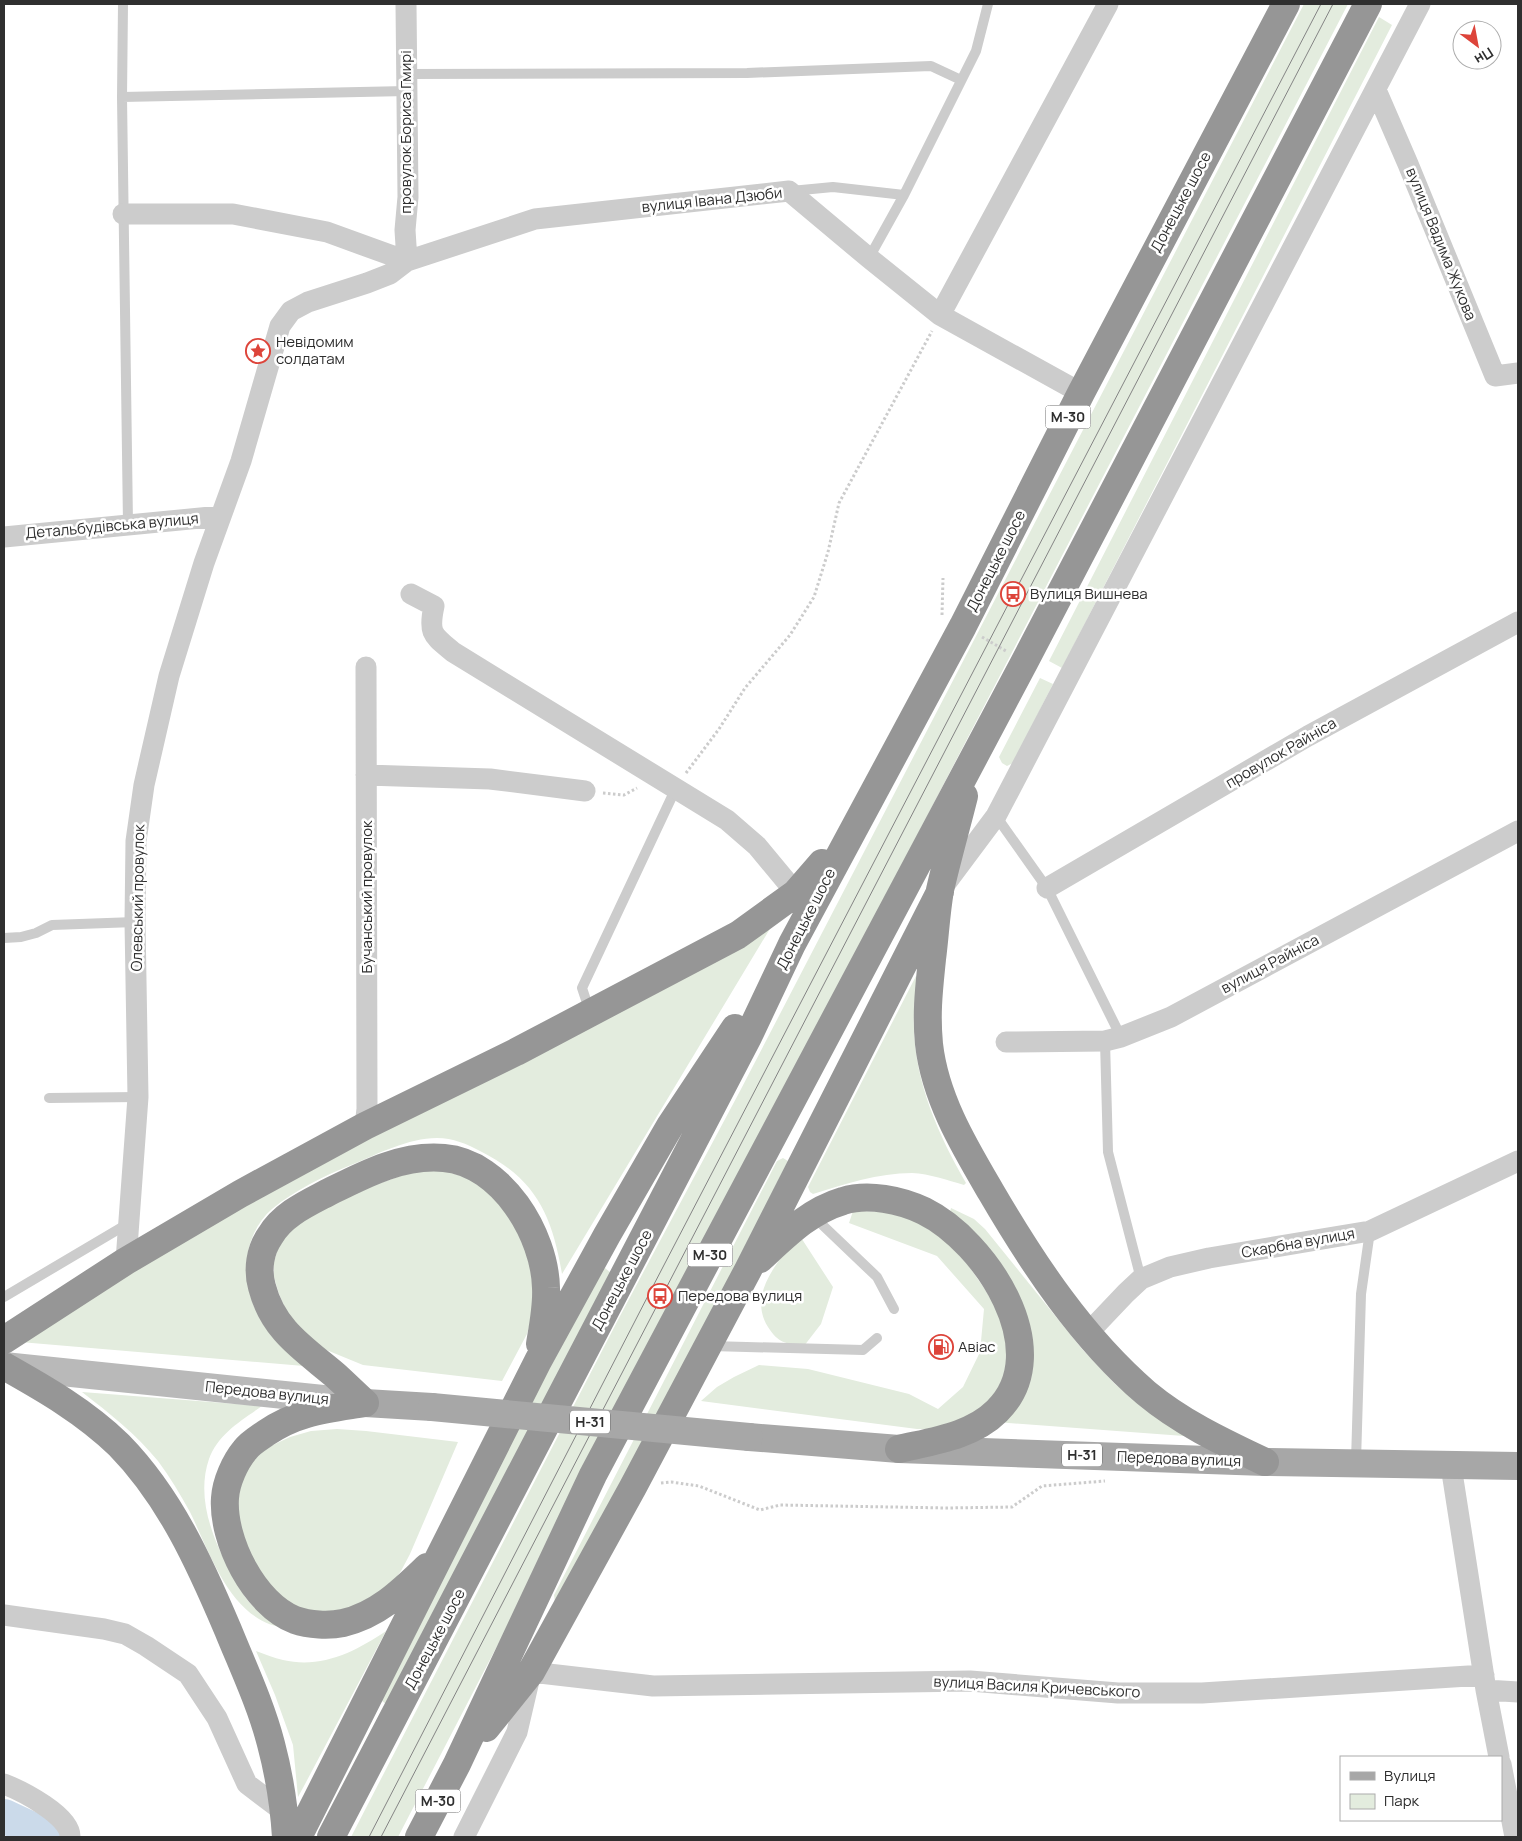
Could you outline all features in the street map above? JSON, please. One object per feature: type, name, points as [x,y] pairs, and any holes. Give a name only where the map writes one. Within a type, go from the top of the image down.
[{"type":"highway","name":"Донецьке шосе","points":[[331,1837],[744,1045],[792,944],[963,626],[1081,393],[1286,4]]},
{"type":"highway","name":"М-30","points":[[419,1837],[458,1764],[593,1476],[975,754],[1368,4]]},
{"type":"highway","points":[[975,754],[940,892],[926,1010],[929,1046],[936,1079],[949,1116],[966,1151],[1015,1233],[1040,1270],[1088,1333],[1124,1373],[1164,1407],[1209,1436],[1265,1462]]},
{"type":"highway","points":[[4,1340],[130,1241],[240,1194],[364,1116],[516,1052],[738,935],[796,893],[852,831]]},
{"type":"highway","points":[[458,1764],[531,1672],[633,1488],[748,1270],[940,892]]},
{"type":"highway","points":[[298,1837],[538,1361],[607,1235],[670,1126],[792,944]]},
{"type":"highway","points":[[808,1069],[908,955]]},
{"type":"highway","points":[[366,1403],[304,1352],[277,1321],[267,1303],[261,1285],[262,1252],[270,1235],[297,1209],[363,1175],[409,1160],[426,1157],[446,1158],[464,1163],[480,1170],[500,1185],[515,1202],[535,1239],[546,1287],[538,1361]]},
{"type":"highway","points":[[748,1270],[794,1227],[819,1210],[844,1200],[869,1198],[891,1200],[925,1211],[965,1241],[996,1282],[1011,1309],[1019,1339],[1020,1356],[1016,1382],[997,1411],[979,1425],[959,1434],[900,1449]]},
{"type":"highway","points":[[4,1366],[62,1399],[94,1422],[145,1474],[170,1509],[192,1550],[216,1602],[257,1701],[271,1743],[285,1825]]},
{"type":"highway","points":[[366,1403],[300,1415],[280,1424],[245,1449],[236,1462],[225,1497],[226,1518],[239,1559],[251,1582],[265,1599],[279,1611],[295,1620],[316,1624],[343,1623],[377,1611],[400,1594],[444,1550]]},
{"type":"main road","name":"Передова вулиця","points":[[4,1366],[366,1403],[432,1407],[749,1438],[900,1449],[1265,1462],[1518,1466]]},
{"type":"street","name":"провулок Бориса Гмирі","points":[[406,4],[408,197],[405,230],[408,261]]},
{"type":"street","points":[[940,315],[1108,4]]},
{"type":"street","points":[[940,892],[996,816],[1420,4]]},
{"type":"street","name":"вулиця Вадима Жукова","points":[[1376,90],[1495,376],[1518,373]]},
{"type":"street","name":"вулиця Івана Дзюби","points":[[221,516],[241,461],[280,326],[291,311],[308,302],[390,274],[408,261],[536,218],[789,191],[940,315],[1081,393]]},
{"type":"street","points":[[123,214],[233,214],[327,232],[408,261]]},
{"type":"street","name":"Детальбудівська вулиця","points":[[4,537],[221,516]]},
{"type":"street","name":"Олевський провулок","points":[[130,1241],[138,1097],[134,922],[136,841],[144,785],[169,676],[204,563],[221,516]]},
{"type":"street","points":[[411,594],[434,606],[430,623],[435,637],[453,652],[727,820],[757,846],[796,893]]},
{"type":"street","name":"провулок Райніса","points":[[1047,888],[1308,736],[1518,622]]},
{"type":"street","name":"Бучанський провулок","points":[[364,1116],[366,667]]},
{"type":"street","points":[[366,775],[490,779],[585,791]]},
{"type":"street","name":"вулиця Райніса","points":[[1006,1042],[1113,1039],[1171,1017],[1518,832]]},
{"type":"street","name":"Скарбна вулиця","points":[[1088,1333],[1141,1279],[1170,1267],[1209,1258],[1370,1230],[1518,1161]]},
{"type":"street","points":[[1451,1466],[1485,1682],[1500,1756]]},
{"type":"street","points":[[4,1615],[104,1629],[125,1634],[188,1674],[217,1718],[247,1784],[285,1825]]},
{"type":"street","points":[[464,1837],[517,1732],[531,1672]]},
{"type":"street","name":"вулиця Василя Кричевського","points":[[531,1672],[653,1686],[970,1681],[1118,1693],[1202,1693],[1485,1682],[1518,1692]]},
{"type":"street","points":[[1502,1769],[1515,1837]]},
{"type":"street","points":[[4,1784],[58,1815],[70,1832],[70,1837]]},
{"type":"lane","points":[[123,4],[123,214],[128,524]]},
{"type":"lane","points":[[869,258],[904,196],[976,51],[988,4]]},
{"type":"lane","points":[[122,97],[407,82],[932,66],[961,80]]},
{"type":"lane","points":[[789,191],[833,188],[904,196]]},
{"type":"lane","points":[[591,1013],[582,988],[676,788]]},
{"type":"lane","points":[[996,816],[1047,888],[1113,1039],[1108,1152],[1141,1279]]},
{"type":"lane","points":[[4,938],[21,937],[36,933],[52,925],[134,922]]},
{"type":"lane","points":[[49,1098],[138,1097]]},
{"type":"lane","points":[[812,1215],[877,1278],[894,1309]]},
{"type":"lane","points":[[1356,1464],[1360,1294],[1370,1230]]},
{"type":"lane","points":[[4,1297],[130,1241]]},
{"type":"lane","points":[[708,1346],[863,1350],[877,1338]]},
{"type":"path","points":[[676,788],[720,729],[745,688],[790,635],[814,597],[828,552],[839,503],[940,315]]},
{"type":"path","points":[[942,616],[944,578]]},
{"type":"path","points":[[977,634],[1006,651]]},
{"type":"path","points":[[585,791],[624,795],[640,786],[651,773]]},
{"type":"path","points":[[633,1488],[672,1482],[699,1486],[760,1510],[780,1505],[947,1508],[1012,1507],[1042,1486],[1111,1480]]},
{"type":"green space","points":[[1304,4],[1348,4],[398,1837],[351,1837],[620,1316],[740,1091]]},
{"type":"green space","points":[[1379,17],[1392,25],[1062,668],[1049,661]]},
{"type":"green space","points":[[1040,678],[1053,684],[1013,763],[1007,766],[1002,763],[999,757]]},
{"type":"green space","points":[[771,927],[562,1274],[553,1234],[546,1217],[528,1187],[515,1174],[499,1162],[465,1144],[443,1138],[426,1139],[393,1147],[310,1184],[272,1209],[258,1226],[251,1240],[247,1262],[247,1278],[254,1307],[261,1321],[280,1345],[304,1366],[20,1342],[226,1214]]},
{"type":"green space","points":[[916,976],[918,977],[914,1021],[915,1048],[924,1089],[938,1128],[966,1183],[964,1185],[919,1174],[899,1173],[837,1186],[813,1194],[808,1187]]},
{"type":"green space","points":[[783,1158],[788,1161],[567,1601],[555,1602],[554,1595],[777,1161]]},
{"type":"green space","points":[[430,1166],[489,1185],[530,1246],[534,1309],[527,1334],[502,1381],[363,1365],[324,1349],[297,1326],[286,1310],[279,1294],[274,1277],[274,1262],[278,1248],[293,1225],[357,1191]]},
{"type":"green space","points":[[951,1208],[974,1219],[985,1229],[1082,1349],[1115,1384],[1140,1404],[1188,1435],[996,1422],[1032,1358],[1031,1333],[1022,1302],[997,1259],[950,1212]]},
{"type":"green space","points":[[853,1211],[903,1212],[946,1241],[968,1265],[996,1308],[1007,1339],[1007,1369],[989,1406],[941,1429],[917,1429],[701,1401],[717,1387],[759,1365],[808,1369],[909,1394],[938,1409],[963,1387],[980,1352],[984,1309],[937,1256],[849,1223]]},
{"type":"green space","points":[[800,1236],[833,1287],[821,1324],[804,1346],[783,1342],[775,1336],[762,1315],[761,1302],[763,1290],[775,1266]]},
{"type":"green space","points":[[605,1268],[611,1273],[386,1704],[382,1701],[381,1694],[599,1272]]},
{"type":"green space","points":[[82,1392],[262,1406],[231,1428],[213,1450],[205,1473],[205,1502],[217,1544],[242,1592],[259,1611],[288,1628],[269,1624],[252,1614],[238,1601],[215,1567],[190,1512],[158,1461],[131,1433]]},
{"type":"green space","points":[[337,1429],[458,1442],[410,1554],[391,1584],[349,1612],[307,1614],[268,1589],[237,1529],[238,1481],[258,1454],[273,1445],[290,1437],[311,1431]]},
{"type":"green space","points":[[386,1631],[298,1797],[293,1745],[275,1695],[256,1651],[280,1659],[297,1662],[324,1660],[350,1652]]},
{"type":"waterway","points":[[4,1816],[49,1837]]},
{"type":"tram line","points":[[369,1837],[651,1290],[1321,4]]},
{"type":"tram line","points":[[381,1837],[1333,4]]},
{"type":"place","name":"Невідомим солдатам","points":[[258,351]]},
{"type":"place","name":"Вулиця Вишнева","points":[[1013,594]]},
{"type":"place","name":"Передова вулиця","points":[[660,1296]]},
{"type":"place","name":"Авіас","points":[[941,1347]]}]
